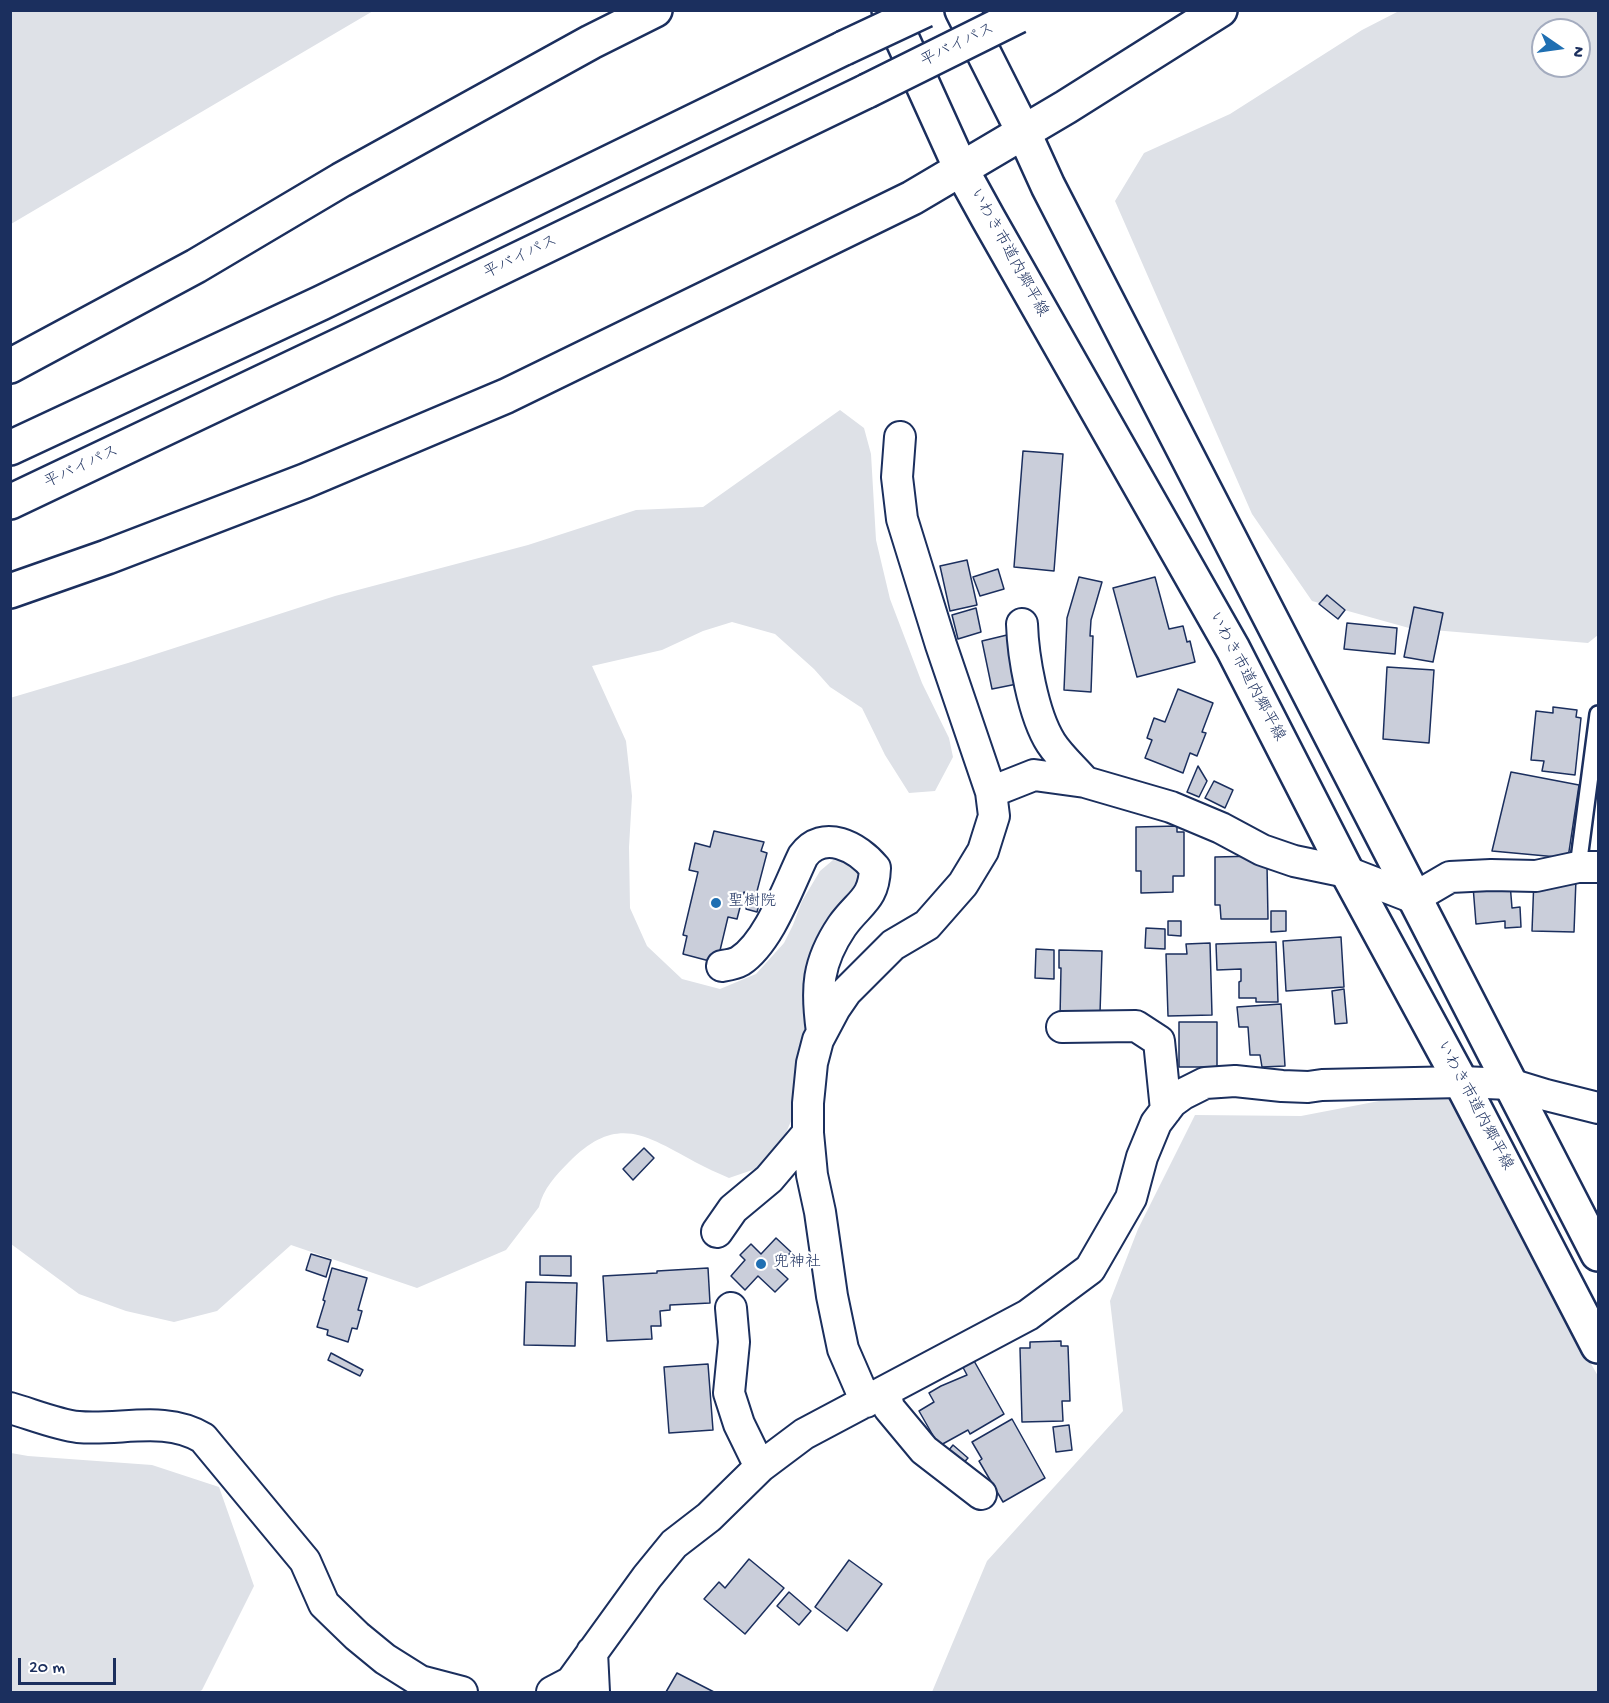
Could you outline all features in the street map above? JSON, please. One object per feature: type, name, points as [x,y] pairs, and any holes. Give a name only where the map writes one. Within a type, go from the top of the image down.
[{"type":"main road","points":[[10,366],[196,266],[341,180],[591,42],[655,10]]},
{"type":"main road","name":"いわき市道内郷平線","points":[[889,10],[961,169],[1233,650],[1347,872],[1461,1082],[1599,1346]]},
{"type":"main road","points":[[10,448],[332,298],[925,10]]},
{"type":"main road","points":[[962,10],[1048,186],[1599,1254]]},
{"type":"main road","points":[[10,591],[107,557],[305,481],[506,396],[912,198],[1220,10]]},
{"type":"main road","name":"平バイパス","points":[[10,502],[342,344],[1024,13]]},
{"type":"street","points":[[900,437],[897,477],[902,519],[941,645],[991,792],[994,816],[983,851],[963,884],[927,925],[893,945],[846,992],[835,1008],[818,1040],[812,1064],[808,1133],[812,1174],[843,1349],[875,1397],[889,1408],[924,1450],[981,1494]]},
{"type":"street","points":[[1022,624],[1032,692],[1040,716],[1051,742],[1085,782]]},
{"type":"street","points":[[991,792],[1034,775],[1085,782],[1171,807],[1221,828],[1262,850],[1294,861],[1347,872],[1414,898],[1450,877],[1536,876],[1588,867]]},
{"type":"street","points":[[722,966],[738,962],[752,951],[764,936],[807,849],[824,842],[834,842],[850,847],[863,855],[875,868],[875,883],[869,895],[843,926],[828,951],[819,985],[818,1003],[822,1032]]},
{"type":"street","points":[[1062,1027],[1136,1026],[1160,1041],[1166,1110]]},
{"type":"street","points":[[552,1692],[571,1682],[646,1577],[674,1544],[709,1517],[760,1467],[804,1434],[1028,1315],[1090,1269],[1131,1198],[1142,1157],[1156,1123],[1172,1102],[1183,1094],[1205,1083],[1235,1081],[1308,1087],[1461,1082],[1510,1084],[1599,1108]]},
{"type":"street","points":[[717,1232],[733,1209],[769,1179],[808,1133]]},
{"type":"street","points":[[731,1308],[734,1342],[729,1393],[739,1424],[760,1467]]},
{"type":"street","points":[[10,1408],[76,1427],[165,1426],[193,1432],[203,1438],[305,1560],[324,1604],[385,1659],[420,1681],[462,1692]]},
{"type":"street","points":[[592,1652],[594,1692]]},
{"type":"lane","points":[[1588,867],[1599,714]]},
{"type":"shaded area","points":[[11,10],[373,10],[373,11],[11,224]]},
{"type":"shaded area","points":[[1399,11],[1598,11],[1598,635],[1588,643],[1409,628],[1312,601],[1252,514],[1115,201],[1144,153],[1230,114],[1362,30]]},
{"type":"shaded area","points":[[840,410],[864,428],[871,454],[876,540],[890,599],[922,683],[949,738],[953,757],[935,791],[909,793],[885,755],[862,708],[830,687],[814,669],[775,634],[732,622],[703,631],[662,650],[592,666],[626,741],[632,796],[629,847],[630,908],[647,946],[682,979],[720,989],[756,974],[784,943],[802,901],[820,871],[833,860],[851,862],[860,875],[819,952],[809,1029],[794,1114],[780,1147],[764,1166],[729,1178],[646,1137],[617,1134],[602,1138],[586,1147],[564,1167],[547,1188],[539,1207],[506,1250],[417,1288],[291,1245],[217,1311],[174,1322],[126,1311],[79,1294],[11,1244],[10,698],[128,663],[335,596],[528,545],[636,510],[703,507]]},
{"type":"shaded area","points":[[1452,1087],[1540,1274],[1598,1376],[1598,1692],[932,1692],[987,1561],[1123,1411],[1110,1301],[1138,1229],[1195,1115],[1301,1116]]},
{"type":"shaded area","points":[[11,1453],[152,1465],[219,1487],[254,1586],[202,1690],[198,1692],[11,1692]]},
{"type":"building","points":[[1023,451],[1063,454],[1054,571],[1014,567]]},
{"type":"building","points":[[967,560],[977,605],[950,611],[940,566]]},
{"type":"building","points":[[998,569],[1004,589],[980,596],[973,577]]},
{"type":"building","points":[[1079,577],[1102,582],[1091,620],[1090,636],[1093,636],[1091,692],[1064,690],[1067,618]]},
{"type":"building","points":[[1155,577],[1169,629],[1183,626],[1187,642],[1190,641],[1195,662],[1137,677],[1113,588]]},
{"type":"building","points":[[1327,595],[1345,610],[1338,619],[1319,604]]},
{"type":"building","points":[[1414,607],[1443,613],[1433,662],[1404,657]]},
{"type":"building","points":[[976,608],[981,632],[958,639],[952,615]]},
{"type":"building","points":[[1347,623],[1397,628],[1395,654],[1344,649]]},
{"type":"building","points":[[1007,635],[1017,684],[992,689],[982,641]]},
{"type":"building","points":[[1387,667],[1434,670],[1429,743],[1383,739]]},
{"type":"building","points":[[1178,689],[1213,703],[1202,732],[1206,733],[1197,756],[1190,753],[1183,773],[1145,758],[1152,740],[1147,738],[1154,718],[1165,722]]},
{"type":"building","points":[[1553,707],[1577,710],[1576,717],[1581,718],[1575,775],[1542,771],[1544,761],[1531,760],[1536,711],[1553,713]]},
{"type":"building","points":[[1198,766],[1207,781],[1199,797],[1187,792]]},
{"type":"building","points":[[1511,772],[1579,785],[1568,858],[1492,851]]},
{"type":"building","points":[[1214,781],[1233,790],[1225,808],[1205,798]]},
{"type":"building","points":[[1177,826],[1177,832],[1184,832],[1184,876],[1173,876],[1173,892],[1141,893],[1141,871],[1136,871],[1136,827]]},
{"type":"building","name":"聖樹院","points":[[714,831],[764,842],[761,851],[767,853],[756,895],[761,896],[757,912],[746,909],[750,894],[744,892],[737,919],[728,917],[717,963],[683,954],[687,936],[683,935],[698,872],[689,870],[695,843],[710,847]]},
{"type":"building","points":[[1259,856],[1267,865],[1268,919],[1221,919],[1220,905],[1215,905],[1215,857]]},
{"type":"building","points":[[1534,878],[1576,879],[1574,932],[1532,931]]},
{"type":"building","points":[[1510,883],[1512,908],[1520,907],[1521,927],[1505,928],[1505,921],[1476,924],[1473,886]]},
{"type":"building","points":[[1271,911],[1286,911],[1286,931],[1271,932]]},
{"type":"building","points":[[1168,921],[1181,921],[1181,936],[1168,935]]},
{"type":"building","points":[[1146,928],[1165,929],[1165,949],[1145,948]]},
{"type":"building","points":[[1341,937],[1344,987],[1286,991],[1283,941]]},
{"type":"building","points":[[1276,942],[1278,1002],[1256,1002],[1256,998],[1239,998],[1241,969],[1217,970],[1216,944]]},
{"type":"building","points":[[1210,943],[1212,1015],[1168,1016],[1166,954],[1187,954],[1186,944]]},
{"type":"building","points":[[1036,949],[1054,950],[1054,979],[1035,978]]},
{"type":"building","points":[[1059,950],[1102,951],[1100,1013],[1060,1018]]},
{"type":"building","points":[[1344,989],[1347,1023],[1335,1024],[1332,991]]},
{"type":"building","points":[[1281,1004],[1285,1066],[1262,1067],[1260,1055],[1250,1055],[1248,1027],[1239,1027],[1237,1007]]},
{"type":"building","points":[[1179,1022],[1217,1022],[1217,1067],[1179,1067]]},
{"type":"building","points":[[644,1148],[654,1158],[633,1180],[623,1169]]},
{"type":"building","name":"兜神社","points":[[776,1238],[791,1252],[776,1268],[788,1279],[775,1292],[758,1276],[745,1290],[731,1276],[745,1260],[740,1255],[751,1244],[761,1254]]},
{"type":"building","points":[[311,1254],[331,1260],[326,1277],[306,1270]]},
{"type":"building","points":[[540,1256],[571,1256],[571,1276],[540,1275]]},
{"type":"building","points":[[332,1268],[367,1278],[358,1310],[362,1311],[357,1329],[352,1328],[348,1342],[327,1335],[328,1330],[317,1327]]},
{"type":"building","points":[[708,1268],[710,1303],[670,1305],[670,1310],[660,1311],[661,1326],[651,1326],[652,1339],[607,1341],[603,1276]]},
{"type":"building","points":[[526,1282],[577,1283],[575,1346],[524,1345]]},
{"type":"building","points":[[1061,1341],[1061,1346],[1068,1346],[1070,1401],[1062,1401],[1063,1421],[1022,1422],[1020,1348],[1030,1348],[1030,1342]]},
{"type":"building","points":[[969,1352],[1004,1414],[970,1434],[968,1430],[939,1446],[919,1411],[934,1402],[929,1393],[967,1375],[958,1358]]},
{"type":"building","points":[[331,1353],[363,1370],[360,1376],[328,1360]]},
{"type":"building","points":[[708,1364],[713,1430],[669,1433],[664,1367]]},
{"type":"building","points":[[1012,1419],[1045,1478],[1003,1502],[979,1461],[982,1459],[972,1442]]},
{"type":"building","points":[[1069,1425],[1072,1450],[1056,1452],[1053,1427]]},
{"type":"building","points":[[953,1445],[968,1458],[959,1468],[944,1456]]},
{"type":"building","points":[[749,1559],[784,1588],[745,1634],[704,1599],[719,1582],[725,1588]]},
{"type":"building","points":[[849,1560],[882,1584],[847,1631],[815,1607]]},
{"type":"building","points":[[789,1592],[811,1611],[799,1625],[777,1606]]},
{"type":"building","points":[[677,1673],[714,1692],[666,1692]]},
{"type":"place","name":"聖樹院","points":[[716,903]]},
{"type":"place","name":"兜神社","points":[[761,1264]]}]
